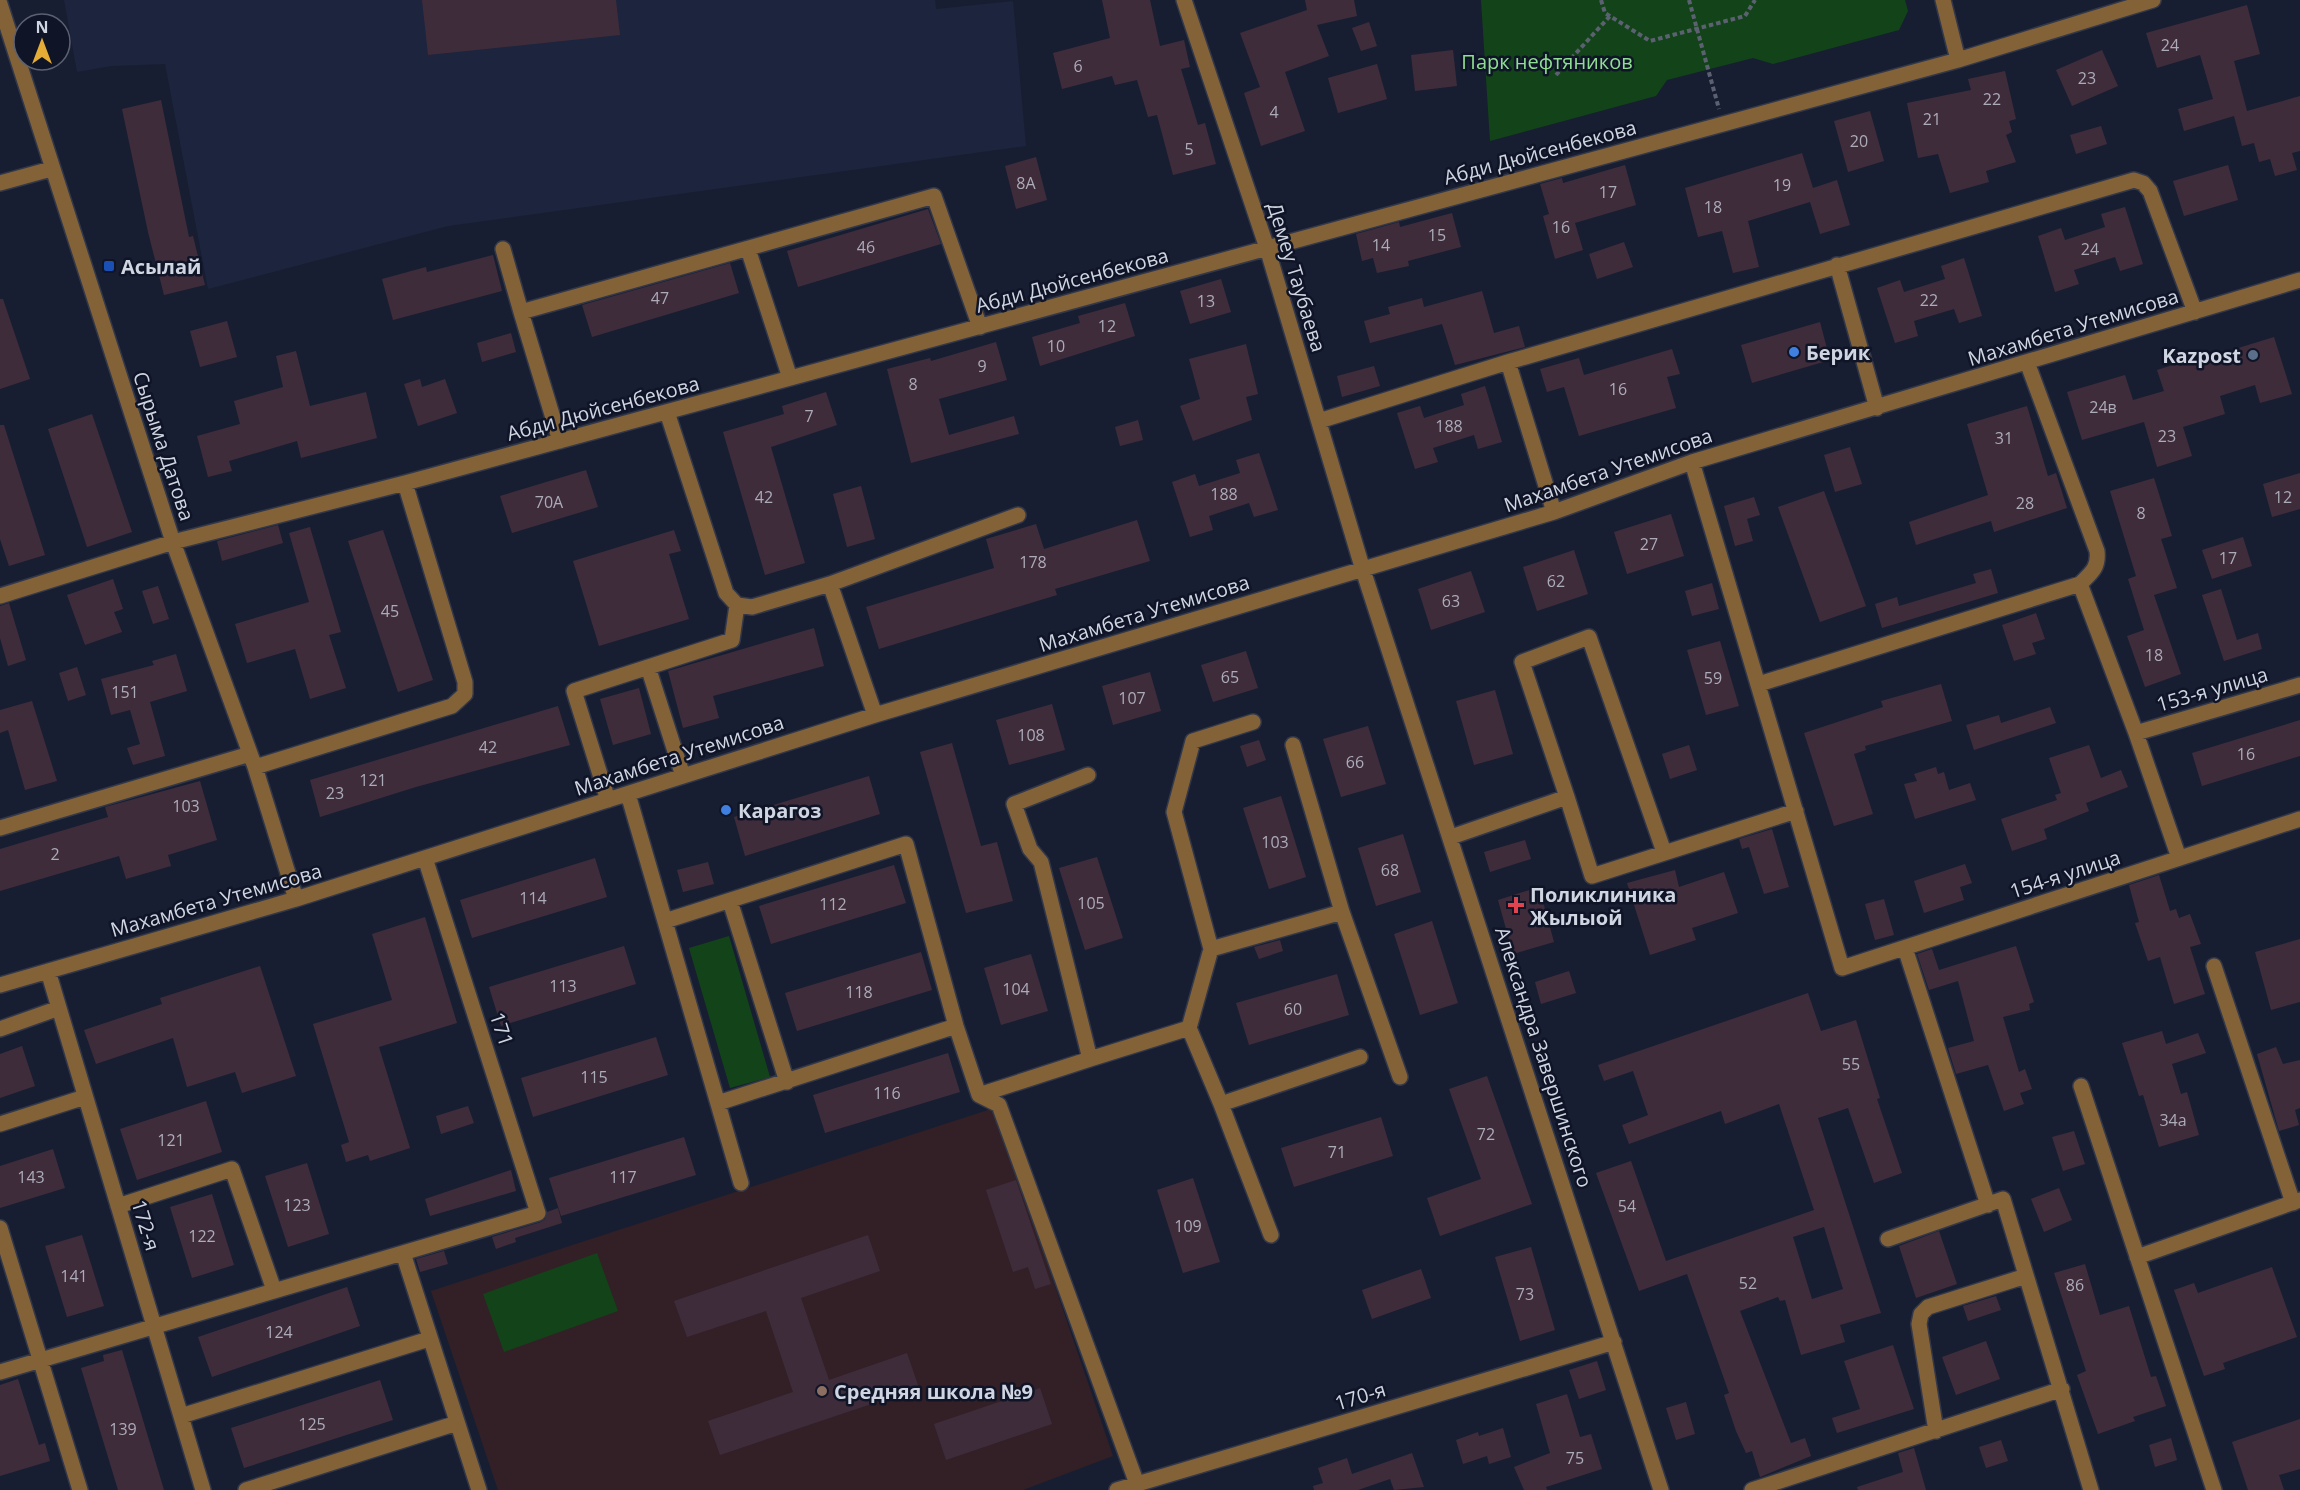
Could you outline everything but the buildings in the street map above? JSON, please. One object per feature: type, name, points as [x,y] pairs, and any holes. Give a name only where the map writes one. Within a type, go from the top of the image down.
[{"type":"street","name":"Демеу Таубаева","points":[[1184,0],[1267,248],[1363,570]]},
{"type":"street","points":[[1943,0],[1958,60]]},
{"type":"street","name":"Абди Дюйсенбекова","points":[[0,596],[173,542],[405,483],[1958,60],[2153,0]]},
{"type":"street","name":"Сырыма Датова","points":[[0,4],[51,169],[173,542],[252,761],[296,899]]},
{"type":"street","points":[[0,183],[51,169]]},
{"type":"street","points":[[1319,421],[1508,362],[2134,180],[2143,183],[2150,191],[2195,312]]},
{"type":"street","points":[[521,312],[934,196],[980,327]]},
{"type":"street","points":[[503,249],[560,441]]},
{"type":"street","points":[[748,249],[790,378]]},
{"type":"street","points":[[1837,265],[1877,408]]},
{"type":"street","name":"Махамбета Утемисова","points":[[0,985],[296,899],[875,715],[1554,512],[1692,462],[2300,280]]},
{"type":"street","points":[[1508,362],[1554,512]]},
{"type":"street","points":[[1759,684],[2080,584],[2098,563],[2097,551],[2027,362]]},
{"type":"street","points":[[667,412],[726,593],[738,604],[752,607],[830,584],[1018,515]]},
{"type":"street","points":[[1664,852],[1589,637],[1522,662],[1592,876],[1796,811],[1692,462]]},
{"type":"street","points":[[0,828],[452,706],[465,694],[465,682],[405,483]]},
{"type":"street","name":"Александра Завершинского","points":[[1363,570],[1661,1490]]},
{"type":"street","points":[[830,584],[875,715]]},
{"type":"street","points":[[2080,584],[2136,733],[2179,858]]},
{"type":"street","points":[[608,800],[573,691],[732,640],[738,604]]},
{"type":"street","points":[[648,667],[683,776]]},
{"type":"street","name":"153-я улица","points":[[2136,733],[2300,685]]},
{"type":"street","points":[[1253,722],[1192,741],[1173,812],[1211,949],[1189,1028],[1221,1104],[1270,1235]]},
{"type":"street","points":[[1293,745],[1342,912],[1400,1077]]},
{"type":"street","points":[[1088,775],[1014,804],[1029,849],[1041,862],[1090,1059]]},
{"type":"street","points":[[628,794],[741,1183]]},
{"type":"street","points":[[1451,837],[1567,797]]},
{"type":"street","name":"154-я улица","points":[[1796,811],[1842,968],[2300,819]]},
{"type":"street","points":[[665,921],[906,844],[956,1026],[979,1095],[999,1106],[1137,1484]]},
{"type":"street","name":"171","points":[[402,1253],[538,1213],[425,858]]},
{"type":"street","points":[[730,901],[787,1082]]},
{"type":"street","points":[[1211,949],[1342,912]]},
{"type":"street","points":[[1905,948],[1988,1205]]},
{"type":"street","points":[[2137,1257],[2297,1202],[2214,966]]},
{"type":"street","name":"172-я","points":[[48,971],[203,1490]]},
{"type":"street","points":[[0,1029],[59,1008]]},
{"type":"street","points":[[718,1103],[956,1026]]},
{"type":"street","points":[[979,1095],[1189,1028]]},
{"type":"street","points":[[1221,1104],[1360,1057]]},
{"type":"street","points":[[2080,1086],[2214,1490]]},
{"type":"street","points":[[0,1124],[85,1097]]},
{"type":"street","points":[[118,1206],[232,1169],[274,1290]]},
{"type":"street","points":[[1888,1239],[2002,1199],[2062,1389],[2091,1490]]},
{"type":"street","points":[[0,1228],[80,1490]]},
{"type":"street","points":[[0,1372],[402,1253],[479,1490]]},
{"type":"street","points":[[1936,1431],[1919,1324],[1921,1314],[1928,1306],[2026,1276]]},
{"type":"street","points":[[181,1416],[429,1339]]},
{"type":"street","name":"170-я","points":[[1117,1490],[1614,1342]]},
{"type":"street","points":[[1752,1490],[2062,1389]]},
{"type":"street","points":[[246,1490],[457,1423]]},
{"type":"path","points":[[1601,0],[1605,13],[1650,41],[1745,16],[1755,0]]},
{"type":"path","points":[[1689,0],[1723,124]]},
{"type":"path","points":[[1556,75],[1610,16]]},
{"type":"shaded area","points":[[64,0],[935,0],[936,9],[1013,1],[1026,146],[448,226],[208,289],[165,64],[111,66],[77,72],[72,44],[72,12],[66,12]]},
{"type":"shaded area","points":[[994,1108],[1113,1456],[1023,1490],[498,1490],[431,1291]]},
{"type":"green space","name":"Парк нефтяников","points":[[1481,0],[1905,0],[1908,11],[1899,30],[1773,64],[1753,58],[1667,80],[1656,96],[1490,141]]},
{"type":"green space","points":[[729,936],[770,1077],[730,1088],[689,948]]},
{"type":"green space","points":[[597,1253],[618,1311],[504,1352],[483,1294]]},
{"type":"place","name":"Асылай","points":[[109,266]]},
{"type":"place","name":"Берик","points":[[1794,352]]},
{"type":"place","name":"Kazpost","points":[[2253,355]]},
{"type":"place","name":"Карагоз","points":[[726,810]]},
{"type":"place","name":"Поликлиника Жылыой","points":[[1516,905]]},
{"type":"place","name":"Средняя школа №9","points":[[822,1391]]}]
